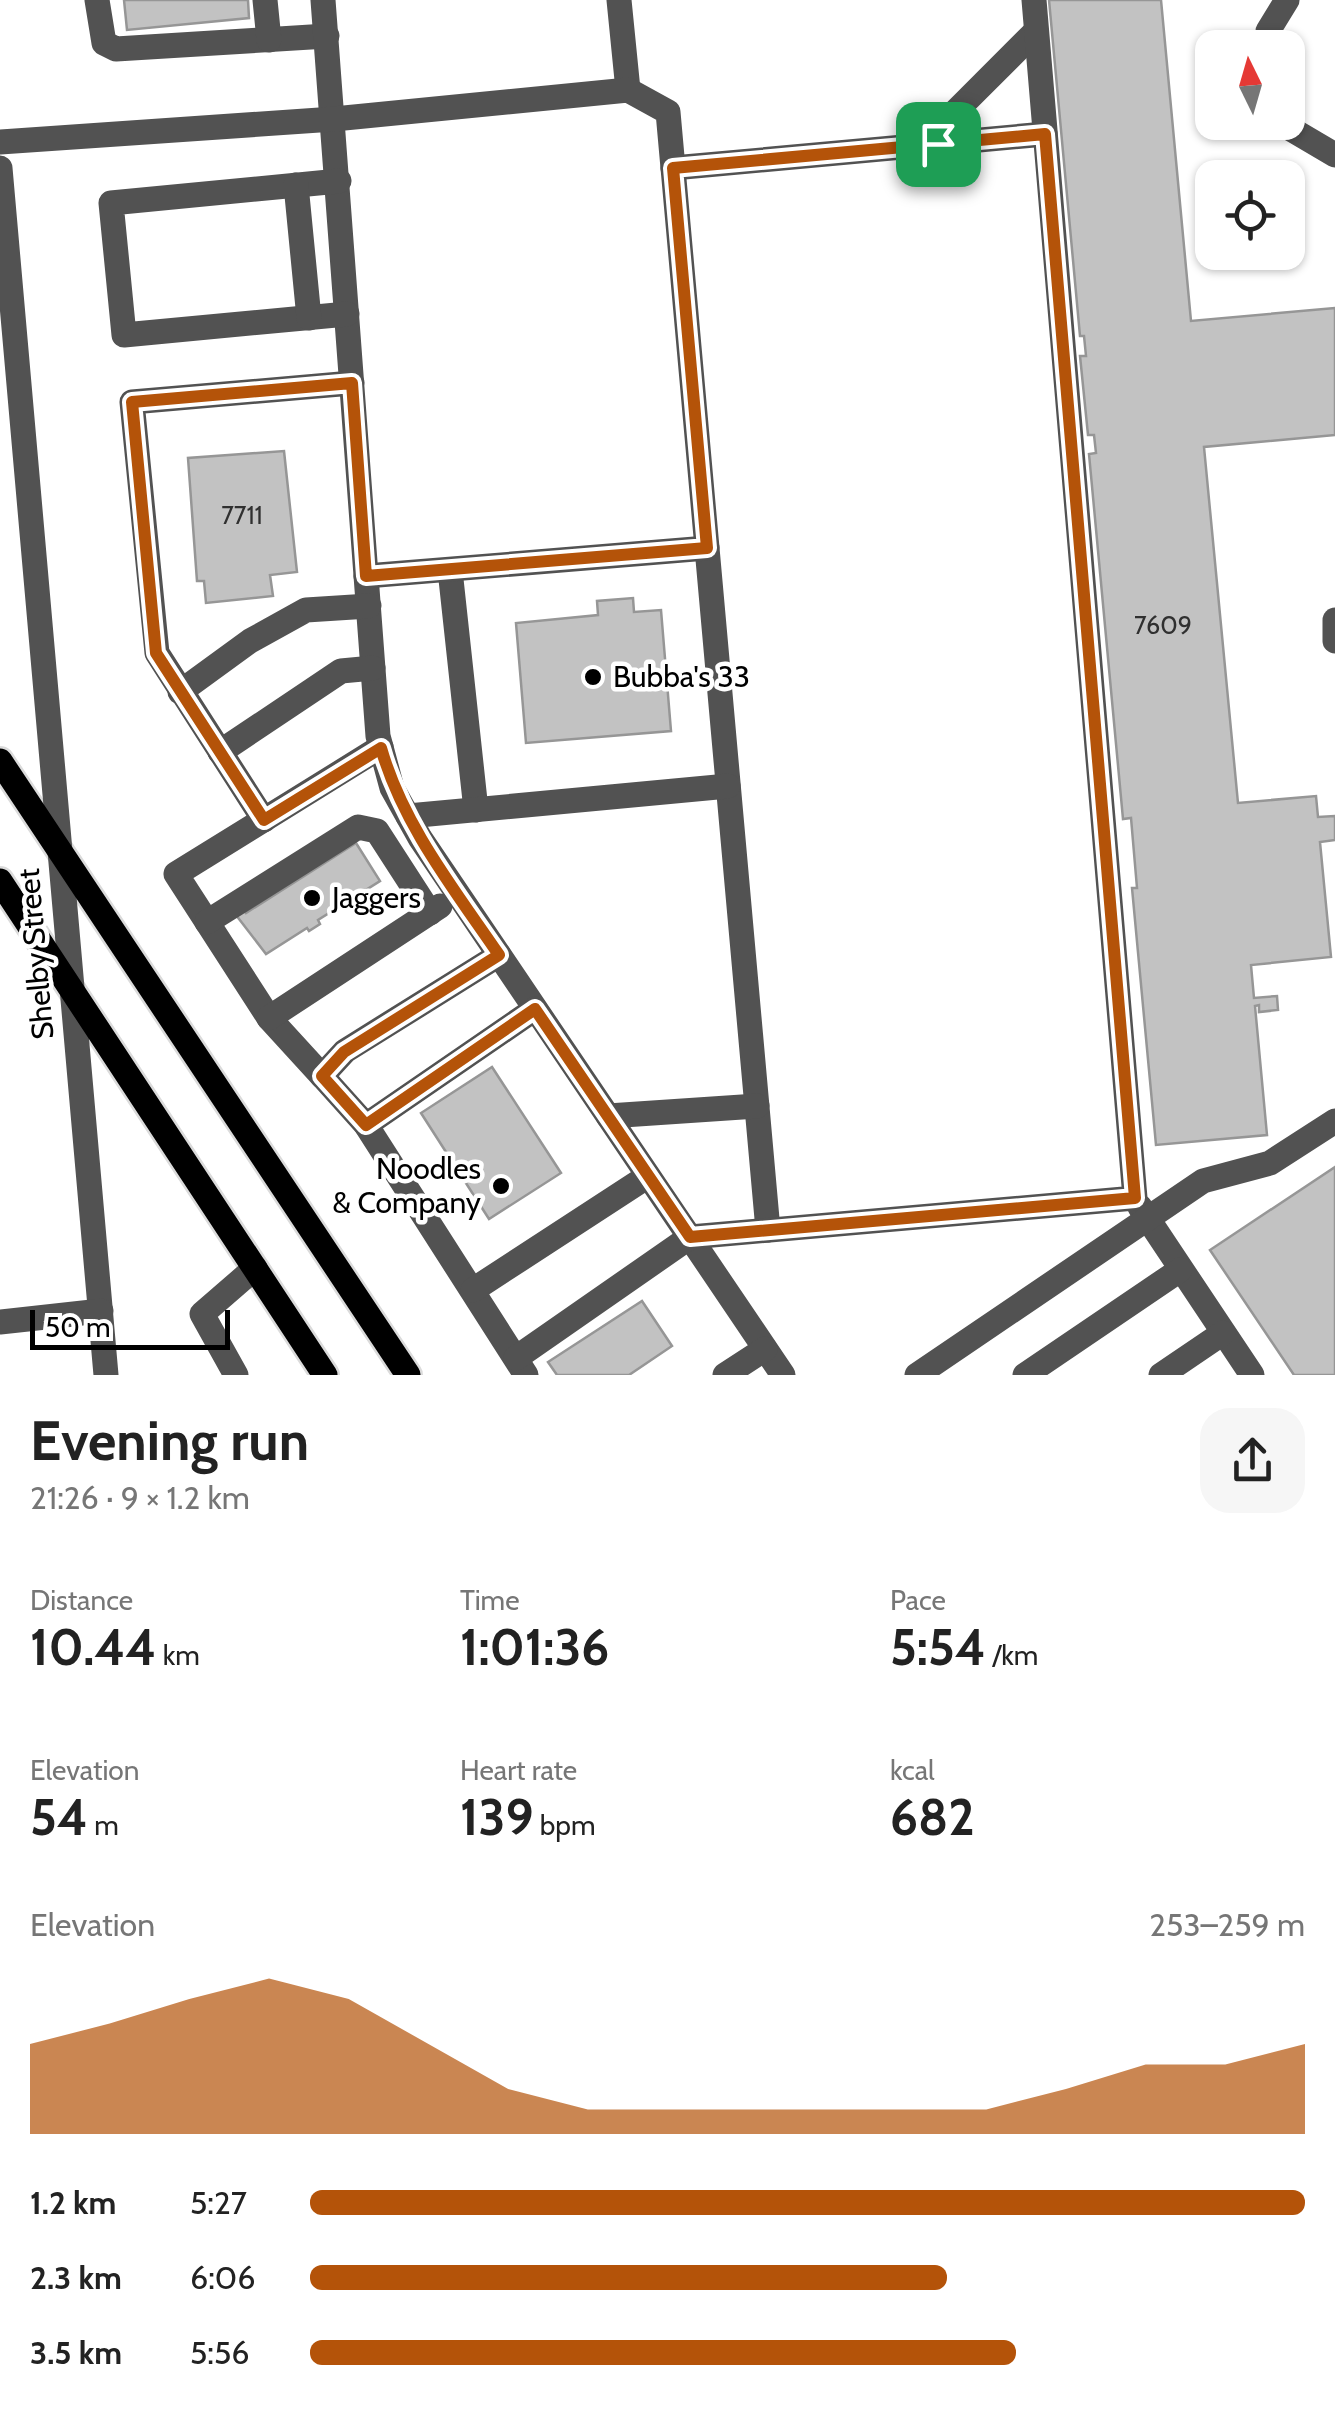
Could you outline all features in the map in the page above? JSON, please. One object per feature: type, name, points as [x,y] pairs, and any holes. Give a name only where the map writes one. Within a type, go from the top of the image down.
[{"type":"main road","points":[[0,761],[408,1375]]},
{"type":"main road","points":[[0,881],[325,1375]]},
{"type":"street","points":[[98,0],[104,42],[116,50],[326,36]]},
{"type":"street","points":[[265,0],[269,40]]},
{"type":"street","points":[[324,0],[373,668],[381,748],[392,788],[458,894],[783,1375]]},
{"type":"street","points":[[619,0],[628,90]]},
{"type":"street","points":[[1034,0],[1141,1209],[1252,1375]]},
{"type":"street","points":[[1268,30],[1286,0]]},
{"type":"street","points":[[938,144],[956,112],[1036,31]]},
{"type":"street","points":[[0,142],[334,119],[628,90],[668,112],[768,1230]]},
{"type":"street","points":[[673,168],[1045,134]]},
{"type":"street","points":[[1305,137],[1335,155]]},
{"type":"street","name":"Shelby Street","points":[[0,168],[8,357],[106,1375]]},
{"type":"street","points":[[338,181],[111,203],[124,335],[348,314]]},
{"type":"street","points":[[296,185],[309,318]]},
{"type":"street","points":[[264,820],[156,653],[132,402],[352,383]]},
{"type":"street","points":[[366,576],[707,548]]},
{"type":"street","points":[[450,570],[476,810]]},
{"type":"street","points":[[180,692],[250,641],[306,610],[368,606]]},
{"type":"street","points":[[1335,620],[1335,641]]},
{"type":"street","points":[[220,752],[342,671],[373,668]]},
{"type":"street","points":[[381,748],[176,874],[269,1018],[366,1125],[521,1367],[690,1237],[1141,1209]]},
{"type":"street","points":[[408,816],[728,786]]},
{"type":"street","points":[[206,922],[358,828],[368,827],[376,831],[430,913]]},
{"type":"street","points":[[269,1018],[458,894]]},
{"type":"street","points":[[322,1076],[344,1052],[499,955]]},
{"type":"street","points":[[366,1125],[535,1009]]},
{"type":"street","points":[[608,1116],[757,1106]]},
{"type":"street","points":[[918,1375],[1141,1209],[1204,1182],[1270,1163],[1335,1122]]},
{"type":"street","points":[[472,1290],[648,1176]]},
{"type":"street","points":[[236,1375],[202,1314],[255,1268]]},
{"type":"street","points":[[1024,1375],[1180,1270]]},
{"type":"street","points":[[0,1322],[101,1311]]},
{"type":"street","points":[[1161,1375],[1223,1334]]},
{"type":"street","points":[[724,1375],[765,1349]]},
{"type":"building","points":[[124,0],[248,0],[249,18],[127,30]]},
{"type":"building","points":[[1049,0],[1161,0],[1191,321],[1335,308],[1335,435],[1204,447],[1238,803],[1316,796],[1318,817],[1335,816],[1335,840],[1320,842],[1331,957],[1251,965],[1254,998],[1277,996],[1278,1010],[1259,1012],[1259,1005],[1255,1006],[1267,1135],[1156,1145],[1132,888],[1137,888],[1131,818],[1123,819],[1089,454],[1096,453],[1094,435],[1088,435],[1080,356],[1086,356],[1084,336],[1080,336]]},
{"type":"building","points":[[284,451],[297,572],[270,575],[273,596],[206,603],[204,581],[197,581],[188,458]]},
{"type":"building","name":"Bubba's 33","points":[[633,598],[634,612],[661,610],[671,731],[526,743],[516,623],[598,615],[597,601]]},
{"type":"building","name":"Jaggers","points":[[356,843],[380,881],[318,920],[320,924],[266,954],[236,915],[244,910],[246,913]]},
{"type":"building","points":[[492,1067],[561,1173],[489,1219],[421,1113]]},
{"type":"building","points":[[1335,1167],[1335,1375],[1294,1375],[1210,1250]]},
{"type":"building","points":[[642,1301],[672,1346],[629,1375],[557,1375],[548,1362]]},
{"type":"place","name":"Bubba's 33","points":[[593,677]]},
{"type":"place","name":"Jaggers","points":[[312,898]]},
{"type":"place","name":"Noodles & Company","points":[[501,1186]]},
{"type":"route","points":[[1045,134],[1135,1198],[690,1237],[535,1009],[366,1125],[322,1076],[344,1052],[499,955],[420,838],[392,788],[381,748],[264,820],[156,653],[132,402],[352,383],[366,576],[707,548],[673,168],[938,144],[1045,134]]}]
